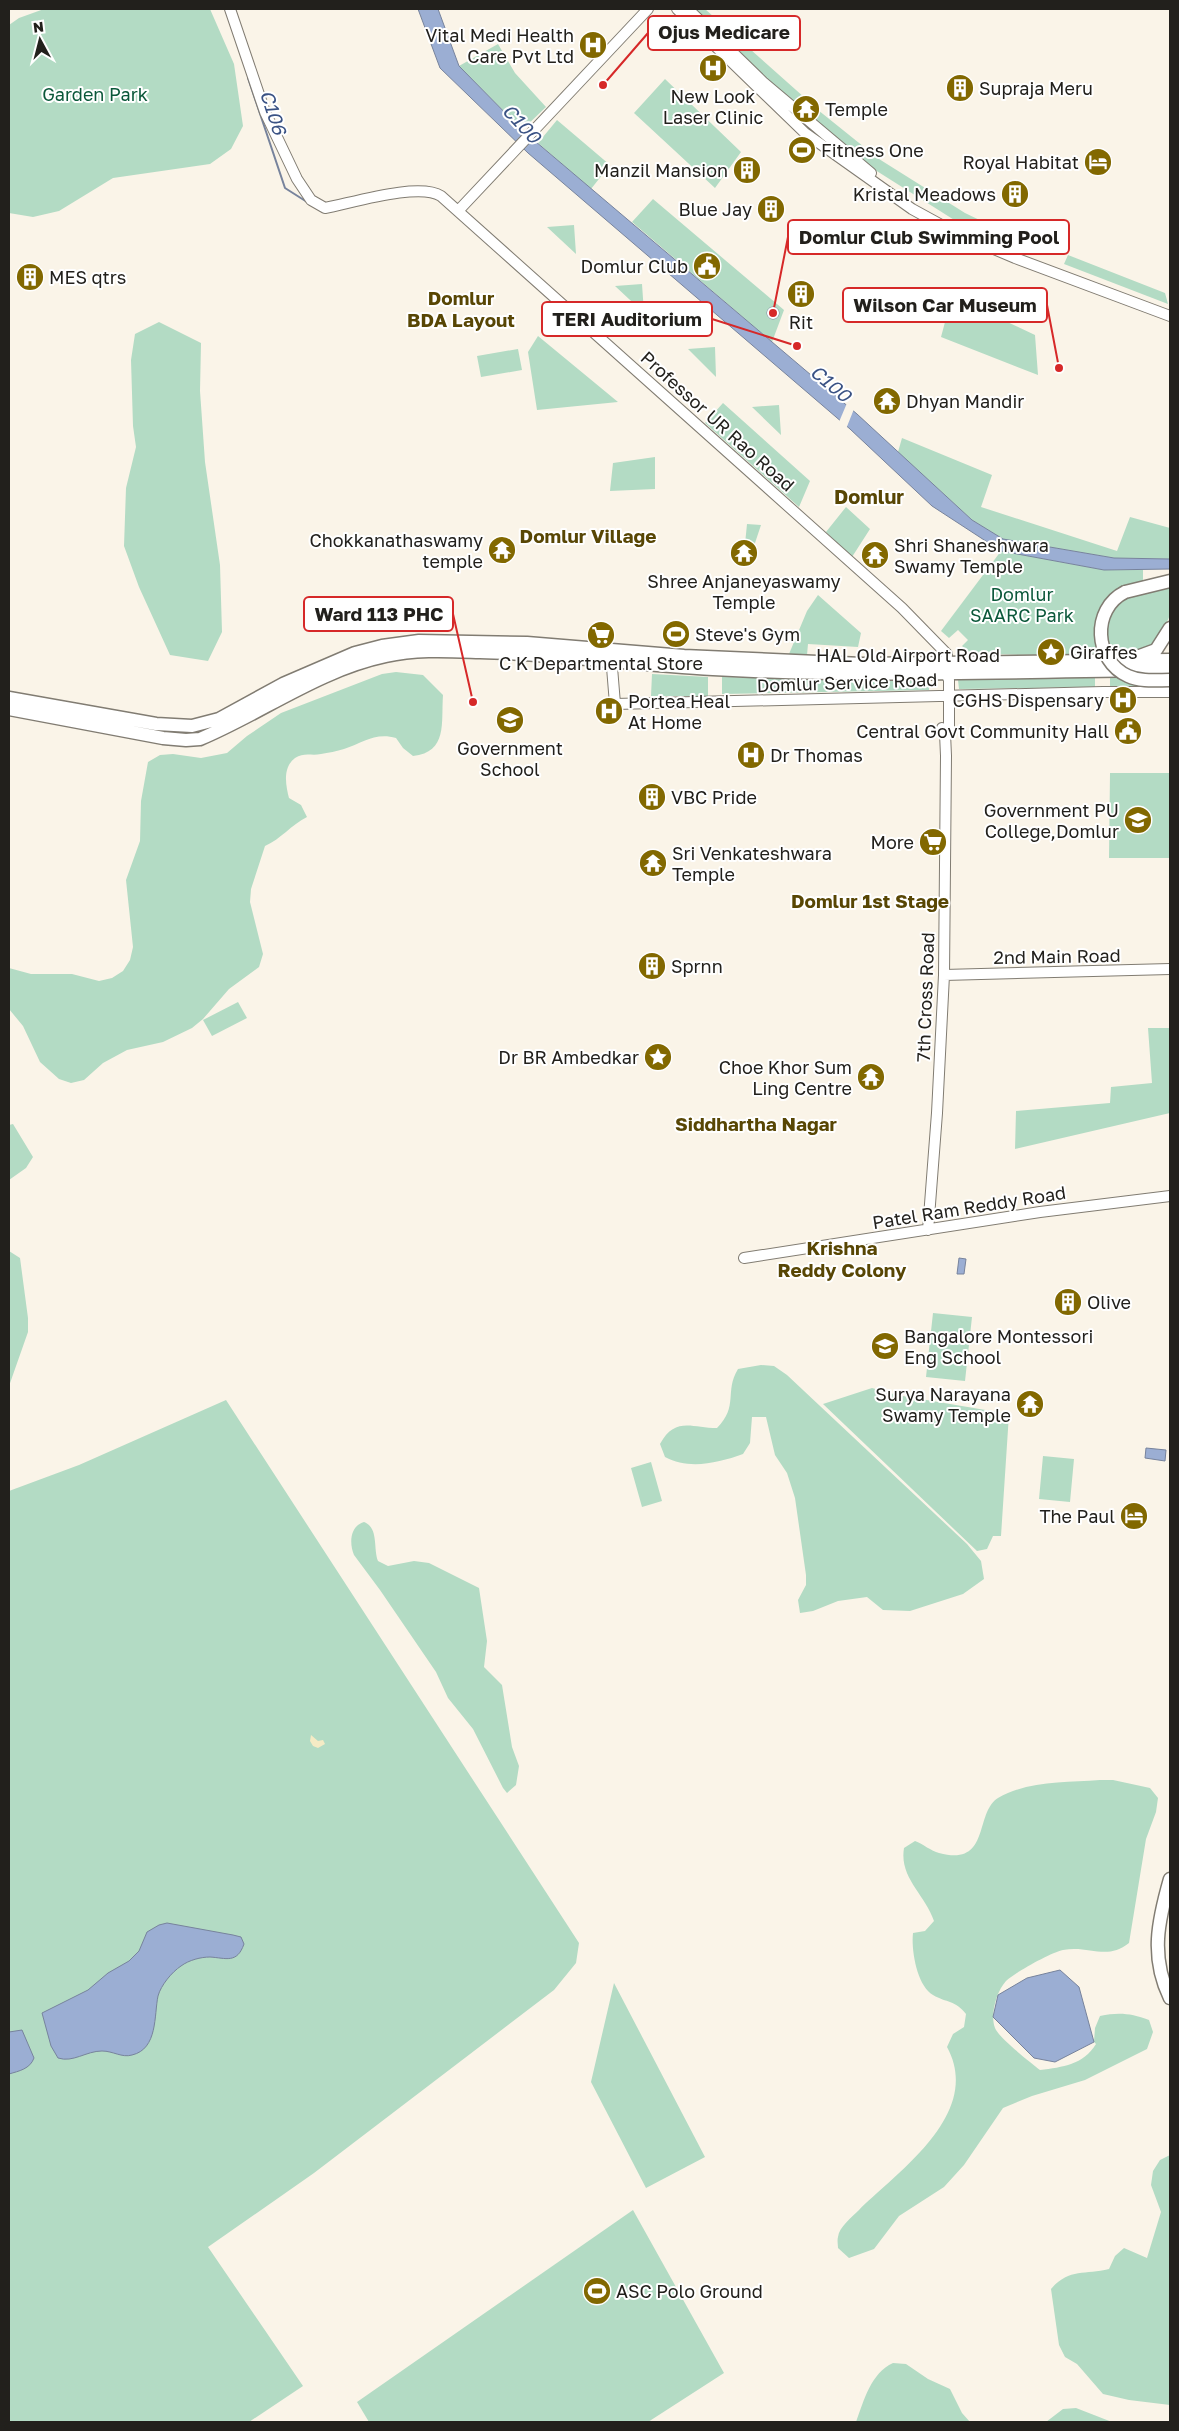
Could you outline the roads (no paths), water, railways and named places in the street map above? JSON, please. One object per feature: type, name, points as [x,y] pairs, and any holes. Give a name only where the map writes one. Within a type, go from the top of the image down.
[{"type":"main road","points":[[1170,581],[1136,588],[1119,595],[1105,611],[1102,618],[1100,635],[1102,647],[1113,666],[1128,676],[1142,680],[1170,680]]},
{"type":"main road","points":[[1120,661],[1149,654],[1161,643],[1170,628]]},
{"type":"main road","name":"HAL Old Airport Road","points":[[9,698],[156,724],[192,726],[219,719],[283,684],[354,653],[382,646],[419,641],[527,643],[715,670],[866,674],[947,668],[1170,660]]},
{"type":"main road","name":"HAL Old Airport Road","points":[[9,709],[163,738],[186,740],[200,738],[219,731],[286,695],[358,664],[386,656],[425,650],[611,654]]},
{"type":"main road","name":"HAL Old Airport Road","points":[[947,668],[1170,670]]},
{"type":"main road","points":[[1170,1879],[1158,1919],[1157,1943],[1159,1966],[1170,1998]]},
{"type":"street","name":"Professor UR Rao Road","points":[[230,9],[266,112],[297,180],[311,200],[325,208],[404,192],[435,192],[667,396],[902,608],[947,654],[947,668]]},
{"type":"street","points":[[458,211],[648,9]]},
{"type":"street","points":[[677,9],[806,133],[912,209],[954,232],[1015,258],[1170,316]]},
{"type":"street","points":[[688,9],[812,126],[870,173],[915,202],[956,226],[1017,253],[1170,309]]},
{"type":"street","name":"Domlur Service Road","points":[[611,654],[616,704],[1170,692]]},
{"type":"street","name":"7th Cross Road","points":[[928,1230],[937,1113],[944,975],[946,734],[942,728],[946,696],[942,680],[947,668]]},
{"type":"street","name":"2nd Main Road","points":[[944,975],[1170,970]]},
{"type":"street","name":"Patel Ram Reddy Road","points":[[744,1258],[1040,1212],[1170,1196]]},
{"type":"water","points":[[418,9],[438,9],[459,66],[522,130],[857,414],[972,520],[1003,539],[1114,558],[1170,559],[1170,569],[1104,570],[1001,551],[932,506],[850,429],[528,153],[440,68]]},
{"type":"water","points":[[773,307],[779,313],[773,319],[767,313]]},
{"type":"water","points":[[959,1258],[966,1259],[964,1274],[957,1274]]},
{"type":"water","points":[[1146,1448],[1166,1450],[1165,1461],[1145,1458]]},
{"type":"water","points":[[167,1923],[241,1937],[244,1944],[238,1955],[234,1957],[226,1959],[206,1957],[195,1959],[184,1964],[171,1975],[164,1983],[158,1996],[151,2039],[140,2052],[125,2056],[102,2051],[69,2059],[58,2058],[51,2046],[42,2013],[88,1990],[108,1973],[129,1961],[139,1951],[147,1932]]},
{"type":"water","points":[[1060,1970],[1079,1987],[1094,2042],[1055,2062],[1034,2058],[993,2017],[998,1995],[1027,1978]]},
{"type":"water","points":[[22,2030],[34,2058],[27,2067],[9,2074],[9,2032]]},
{"type":"waterway","name":"C106","points":[[248,78],[285,188],[307,202]]},
{"type":"place","name":"Vital Medi Health Care Pvt Ltd","points":[[593,45]]},
{"type":"place","name":"New Look Laser Clinic","points":[[713,68]]},
{"type":"place","name":"Ojus Medicare","points":[[603,85]]},
{"type":"place","name":"Supraja Meru","points":[[960,88]]},
{"type":"place","name":"Temple","points":[[806,109]]},
{"type":"place","name":"Fitness One","points":[[802,150]]},
{"type":"place","name":"Royal Habitat","points":[[1098,162]]},
{"type":"place","name":"Manzil Mansion","points":[[747,170]]},
{"type":"place","name":"Kristal Meadows","points":[[1015,194]]},
{"type":"place","name":"Blue Jay","points":[[771,209]]},
{"type":"place","name":"Domlur Club","points":[[707,266]]},
{"type":"place","name":"MES qtrs","points":[[30,277]]},
{"type":"place","name":"Rit","points":[[801,294]]},
{"type":"place","name":"Domlur Club Swimming Pool","points":[[773,313]]},
{"type":"place","name":"TERI Auditorium","points":[[797,346]]},
{"type":"place","name":"Wilson Car Museum","points":[[1059,368]]},
{"type":"place","name":"Dhyan Mandir","points":[[887,401]]},
{"type":"place","name":"Chokkanathaswamy temple","points":[[502,550]]},
{"type":"place","name":"Shree Anjaneyaswamy Temple","points":[[744,553]]},
{"type":"place","name":"Shri Shaneshwara Swamy Temple","points":[[875,555]]},
{"type":"place","name":"Steve's Gym","points":[[676,634]]},
{"type":"place","name":"C K Departmental Store","points":[[601,635]]},
{"type":"place","name":"Giraffes","points":[[1051,652]]},
{"type":"place","name":"CGHS Dispensary","points":[[1123,700]]},
{"type":"place","name":"Ward 113 PHC","points":[[473,702]]},
{"type":"place","name":"Portea Heal At Home","points":[[609,711]]},
{"type":"place","name":"Government School","points":[[510,720]]},
{"type":"place","name":"Central Govt Community Hall","points":[[1128,731]]},
{"type":"place","name":"Dr Thomas","points":[[751,755]]},
{"type":"place","name":"VBC Pride","points":[[652,797]]},
{"type":"place","name":"Government PU College,Domlur","points":[[1138,820]]},
{"type":"place","name":"More","points":[[933,842]]},
{"type":"place","name":"Sri Venkateshwara Temple","points":[[653,863]]},
{"type":"place","name":"Sprnn","points":[[652,966]]},
{"type":"place","name":"Dr BR Ambedkar","points":[[658,1057]]},
{"type":"place","name":"Choe Khor Sum Ling Centre","points":[[871,1077]]},
{"type":"place","name":"Olive","points":[[1068,1302]]},
{"type":"place","name":"Bangalore Montessori Eng School","points":[[885,1346]]},
{"type":"place","name":"Surya Narayana Swamy Temple","points":[[1030,1404]]},
{"type":"place","name":"The Paul","points":[[1134,1516]]},
{"type":"place","name":"ASC Polo Ground","points":[[597,2291]]},
{"type":"district","name":"Domlur BDA Layout","points":[[461,308]]},
{"type":"district","name":"Domlur","points":[[869,496]]},
{"type":"district","name":"Domlur Village","points":[[588,535]]},
{"type":"district","name":"Domlur 1st Stage","points":[[870,900]]},
{"type":"district","name":"Siddhartha Nagar","points":[[756,1123]]},
{"type":"district","name":"Krishna Reddy Colony","points":[[842,1258]]},
{"type":"park label","name":"Garden Park","points":[[95,94]]},
{"type":"park label","name":"Domlur SAARC Park","points":[[1022,604]]},
{"type":"water label","name":"C100","points":[[522,123]]},
{"type":"water label","name":"C100","points":[[831,383]]}]
